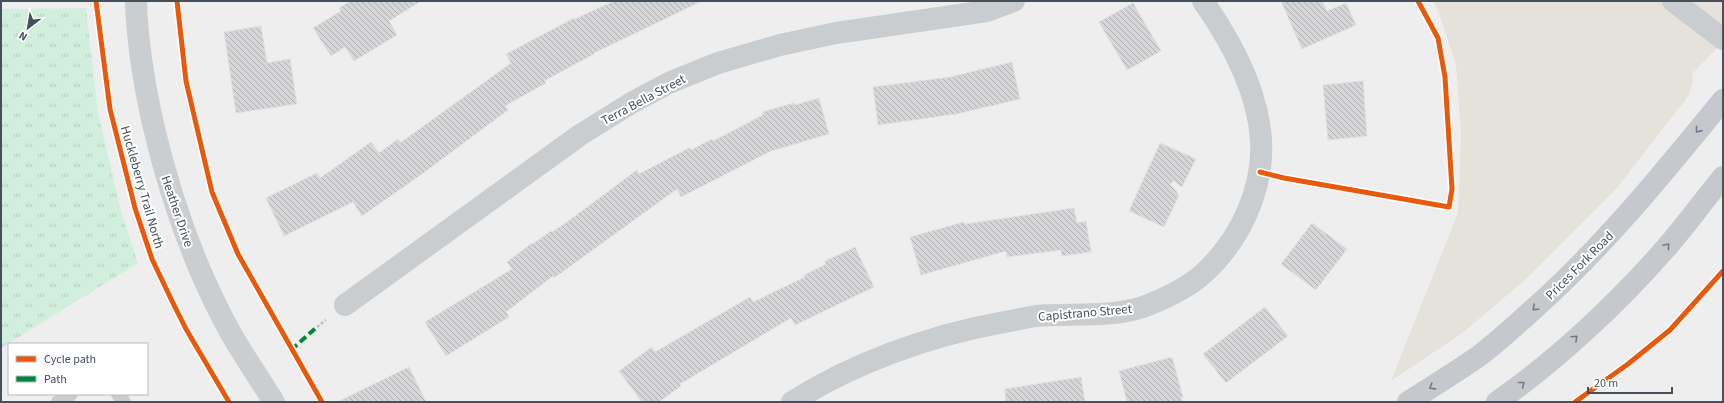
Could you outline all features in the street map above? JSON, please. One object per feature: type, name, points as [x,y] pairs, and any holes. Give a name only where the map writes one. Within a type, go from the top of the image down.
[{"type":"main road","name":"Prices Fork Road","points":[[1408,402],[1443,381],[1480,355],[1562,283],[1600,245],[1649,191],[1723,100]]},
{"type":"main road","points":[[1497,402],[1546,364],[1615,302],[1666,248],[1723,176]]},
{"type":"street","name":"Heather Drive","points":[[136,1],[146,91],[160,156],[173,201],[193,254],[217,306],[230,331],[274,402]]},
{"type":"street","name":"Terra Bella Street","points":[[345,305],[580,135],[633,102],[671,82],[718,63],[780,45],[836,33],[987,11],[1014,1]]},
{"type":"street","name":"Capistrano Street","points":[[792,402],[826,382],[870,362],[921,342],[971,328],[1035,316],[1111,312],[1142,307],[1171,295],[1203,274],[1220,256],[1235,235],[1251,202],[1260,172],[1261,140],[1256,110],[1248,84],[1215,18],[1203,1]]},
{"type":"street","points":[[1673,1],[1723,39]]},
{"type":"lane","points":[[58,402],[69,395]]},
{"type":"shaded area","points":[[1433,1],[1723,1],[1723,42],[1693,73],[1689,95],[1616,189],[1524,281],[1461,334],[1391,381],[1458,213],[1461,134],[1456,65],[1439,13]]},
{"type":"green space","points":[[86,8],[98,113],[122,215],[138,263],[1,348],[1,9]]},
{"type":"building","points":[[351,1],[421,1],[389,21],[397,35],[354,61],[345,47],[331,56],[313,28],[341,11],[339,8]]},
{"type":"building","points":[[614,1],[702,1],[594,53],[544,81],[546,83],[505,106],[508,110],[422,174],[362,216],[353,202],[284,236],[266,198],[317,173],[320,178],[371,142],[379,153],[398,139],[400,143],[511,63],[506,54],[574,18],[575,19]]},
{"type":"building","points":[[1281,1],[1322,1],[1327,11],[1346,3],[1356,25],[1302,49]]},
{"type":"building","points":[[1133,3],[1161,51],[1127,70],[1099,22]]},
{"type":"building","points":[[261,26],[267,63],[290,59],[297,104],[236,113],[224,32]]},
{"type":"building","points":[[1012,62],[1020,99],[956,114],[878,125],[873,87],[950,77]]},
{"type":"building","points":[[1363,81],[1367,136],[1328,140],[1323,85]]},
{"type":"building","points":[[819,98],[829,134],[771,151],[681,197],[677,189],[554,278],[553,276],[506,312],[509,317],[446,356],[425,322],[512,269],[507,262],[532,243],[533,244],[567,222],[637,170],[639,174],[689,148],[691,150],[712,139],[713,141],[763,115],[762,112]]},
{"type":"building","points":[[1160,143],[1196,159],[1182,187],[1174,181],[1170,184],[1179,195],[1164,227],[1129,211]]},
{"type":"building","points":[[1074,208],[1077,223],[1086,221],[1091,252],[1062,256],[1061,250],[1007,257],[1006,251],[921,275],[910,237],[964,222],[965,224]]},
{"type":"building","points":[[1312,223],[1347,249],[1316,290],[1281,264]]},
{"type":"building","points":[[855,247],[874,287],[795,325],[791,318],[680,384],[681,386],[659,402],[642,402],[619,371],[652,347],[655,352],[750,297],[753,302],[805,277],[804,275],[826,264],[825,261]]},
{"type":"building","points":[[1265,307],[1288,336],[1226,383],[1203,354]]},
{"type":"building","points":[[1172,357],[1183,397],[1181,398],[1182,402],[1127,402],[1119,371]]},
{"type":"building","points":[[409,367],[426,402],[337,402]]},
{"type":"building","points":[[1081,377],[1085,402],[1006,402],[1005,389]]},
{"type":"marked path","points":[[291,350],[317,327]]},
{"type":"cycle path","name":"Huckleberry Trail North","points":[[96,1],[110,109],[135,208],[152,259],[172,301],[186,329],[229,402]]},
{"type":"cycle path","points":[[177,1],[186,81],[212,192],[238,254],[322,402]]},
{"type":"cycle path","points":[[1260,172],[1284,178],[1449,207],[1452,189],[1445,77],[1438,38],[1418,1]]},
{"type":"cycle path","points":[[1575,402],[1628,364],[1670,330],[1723,271]]}]
